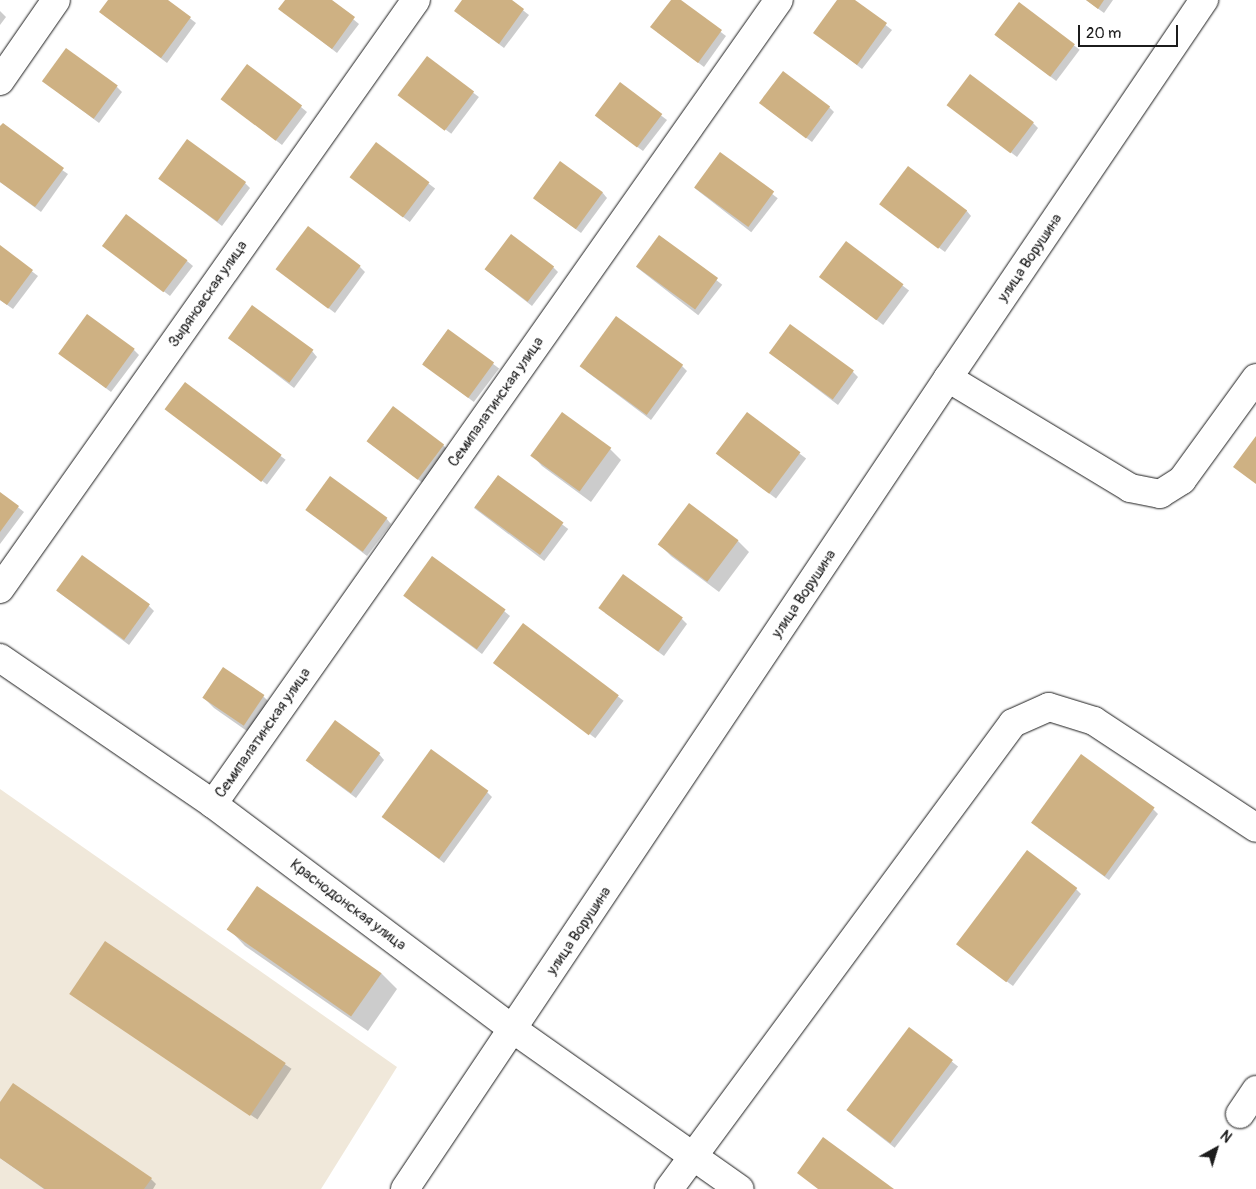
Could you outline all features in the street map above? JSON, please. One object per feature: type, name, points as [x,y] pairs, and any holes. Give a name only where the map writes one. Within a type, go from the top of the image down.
[{"type":"street","points":[[0,81],[56,0]]},
{"type":"street","name":"Зыряновская улица","points":[[0,589],[416,0]]},
{"type":"street","name":"Семипалатинская улица","points":[[213,804],[778,0]]},
{"type":"street","name":"улица Ворушина","points":[[406,1189],[948,378],[1204,0]]},
{"type":"street","points":[[948,378],[1130,488],[1160,494],[1182,480],[1256,378]]},
{"type":"street","name":"Краснодонская улица","points":[[0,658],[213,804],[514,1030],[739,1189]]},
{"type":"street","points":[[669,1189],[1013,723],[1049,707],[1094,721],[1256,828]]},
{"type":"street","points":[[1240,1114],[1256,1090]]},
{"type":"shaded area","points":[[0,789],[397,1067],[321,1189],[0,1189]]},
{"type":"building","points":[[108,0],[168,0],[191,17],[161,58],[99,12]]},
{"type":"building","points":[[285,0],[332,0],[355,17],[332,49],[278,9]]},
{"type":"building","points":[[462,0],[512,0],[524,9],[499,44],[454,11]]},
{"type":"building","points":[[671,0],[681,0],[722,30],[698,63],[650,27]]},
{"type":"building","points":[[837,0],[855,0],[887,23],[857,65],[813,33]]},
{"type":"building","points":[[1086,0],[1104,0],[1098,9]]},
{"type":"building","points":[[1019,2],[1075,44],[1050,77],[994,35]]},
{"type":"building","points":[[66,48],[118,86],[94,119],[42,81]]},
{"type":"building","points":[[427,56],[474,92],[445,131],[398,95]]},
{"type":"building","points":[[247,64],[302,106],[276,141],[221,99]]},
{"type":"building","points":[[783,71],[830,107],[806,138],[759,103]]},
{"type":"building","points":[[970,74],[1034,122],[1010,153],[947,105]]},
{"type":"building","points":[[620,82],[662,114],[637,147],[595,116]]},
{"type":"building","points":[[3,123],[64,168],[35,207],[0,182],[0,126]]},
{"type":"building","points":[[187,139],[246,182],[217,222],[158,179]]},
{"type":"building","points":[[376,142],[430,182],[403,217],[350,177]]},
{"type":"building","points":[[720,152],[774,191],[748,227],[694,188]]},
{"type":"building","points":[[560,161],[603,192],[576,229],[533,198]]},
{"type":"building","points":[[908,166],[967,211],[938,249],[879,204]]},
{"type":"building","points":[[126,214],[187,260],[163,292],[102,246]]},
{"type":"building","points":[[308,226],[361,266],[328,309],[276,269]]},
{"type":"building","points":[[511,234],[554,266],[528,302],[485,269]]},
{"type":"building","points":[[659,235],[718,278],[695,309],[636,267]]},
{"type":"building","points":[[846,241],[904,284],[876,320],[819,277]]},
{"type":"building","points":[[0,245],[33,270],[7,305],[0,300]]},
{"type":"building","points":[[252,305],[313,350],[289,383],[228,338]]},
{"type":"building","points":[[87,314],[135,349],[106,388],[58,354]]},
{"type":"building","points":[[616,316],[683,365],[647,415],[580,366]]},
{"type":"building","points":[[790,324],[854,370],[833,400],[769,353]]},
{"type":"building","points":[[448,329],[494,363],[468,398],[422,365]]},
{"type":"building","points":[[185,382],[282,455],[261,482],[165,409]]},
{"type":"building","points":[[393,406],[444,445],[418,480],[367,441]]},
{"type":"building","points":[[562,412],[611,448],[580,492],[530,456]]},
{"type":"building","points":[[747,412],[801,452],[769,494],[716,454]]},
{"type":"building","points":[[1256,436],[1256,484],[1233,467]]},
{"type":"building","points":[[498,475],[564,523],[540,555],[474,507]]},
{"type":"building","points":[[330,476],[387,518],[363,552],[305,510]]},
{"type":"building","points":[[0,492],[19,506],[0,532]]},
{"type":"building","points":[[689,503],[739,540],[707,582],[658,545]]},
{"type":"building","points":[[82,555],[150,604],[124,640],[56,591]]},
{"type":"building","points":[[432,556],[506,609],[477,649],[403,596]]},
{"type":"building","points":[[623,574],[683,617],[658,651],[598,608]]},
{"type":"building","points":[[523,623],[619,695],[589,735],[493,663]]},
{"type":"building","points":[[223,667],[264,695],[244,726],[202,698]]},
{"type":"building","points":[[335,720],[380,753],[351,793],[306,760]]},
{"type":"building","points":[[431,749],[488,791],[439,859],[382,817]]},
{"type":"building","points":[[1081,754],[1155,807],[1105,876],[1031,823]]},
{"type":"building","points":[[1027,850],[1077,888],[1006,982],[956,944]]},
{"type":"building","points":[[257,886],[382,973],[351,1017],[227,929]]},
{"type":"building","points":[[105,941],[286,1063],[250,1116],[69,994]]},
{"type":"building","points":[[909,1027],[953,1060],[890,1143],[846,1110]]},
{"type":"building","points":[[13,1083],[152,1178],[144,1189],[45,1189],[0,1158],[0,1102]]},
{"type":"building","points":[[823,1137],[894,1189],[818,1189],[797,1173]]}]
